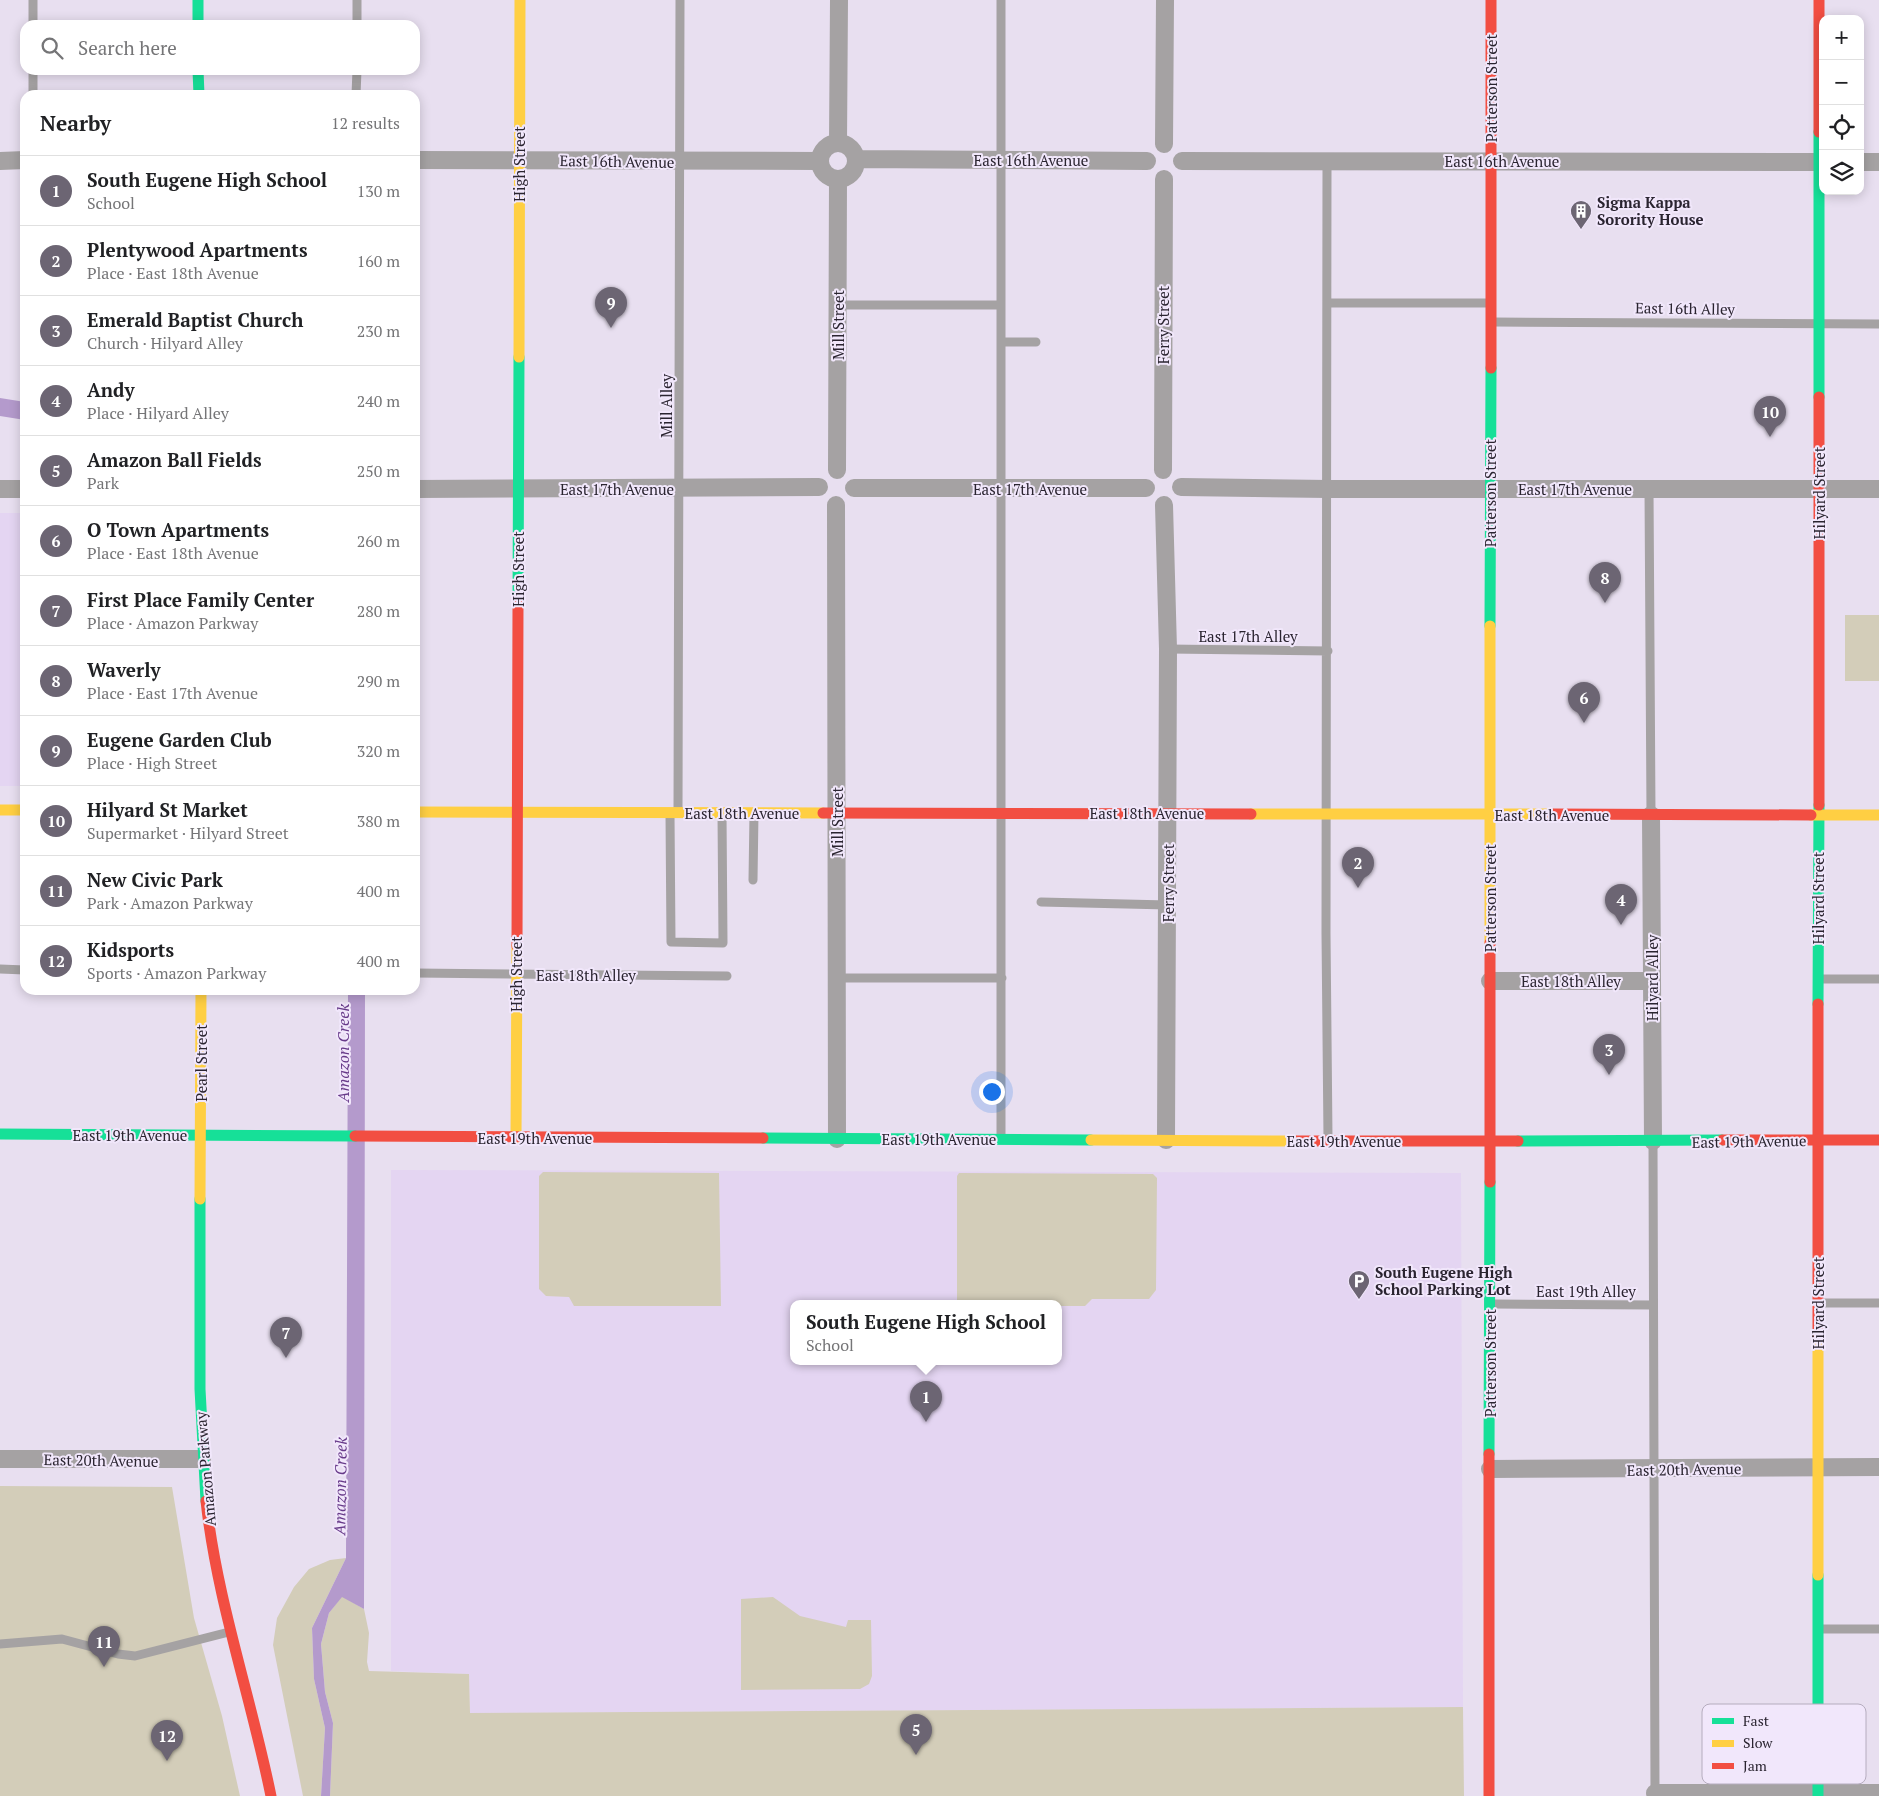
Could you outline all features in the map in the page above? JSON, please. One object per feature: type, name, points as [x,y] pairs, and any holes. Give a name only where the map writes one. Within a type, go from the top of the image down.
[{"type":"main road","points":[[198,0],[198,20]]},
{"type":"main road","name":"High Street","points":[[516,1138],[520,0]]},
{"type":"main road","name":"Patterson Street","points":[[1489,1796],[1491,0]]},
{"type":"main road","name":"Hilyard Street","points":[[1819,0],[1821,150]]},
{"type":"main road","points":[[198,75],[198,90]]},
{"type":"main road","name":"Hilyard Street","points":[[1818,1704],[1818,323],[1820,195]]},
{"type":"main road","points":[[0,810],[20,810]]},
{"type":"main road","name":"East 18th Avenue","points":[[420,812],[1879,815]]},
{"type":"main road","name":"Pearl Street","points":[[200,995],[200,1135]]},
{"type":"main road","name":"East 19th Avenue","points":[[0,1134],[369,1138],[1328,1141],[1879,1140]]},
{"type":"main road","name":"Amazon Parkway","points":[[200,1135],[199,1372],[202,1459],[208,1522],[229,1632],[249,1699],[271,1796]]},
{"type":"street","points":[[838,143],[839,0]]},
{"type":"street","points":[[1164,144],[1165,0]]},
{"type":"street","points":[[838,143],[852,150],[856,160],[852,173],[838,179],[828,176],[821,167],[820,161],[821,155],[827,146],[838,143]]},
{"type":"street","points":[[1164,144],[1174,147],[1182,161],[1179,172],[1164,179],[1154,176],[1147,161],[1154,147],[1164,144]]},
{"type":"street","points":[[0,161],[20,160]]},
{"type":"street","name":"East 16th Avenue","points":[[420,160],[820,161]]},
{"type":"street","name":"East 16th Avenue","points":[[856,160],[1147,161]]},
{"type":"street","name":"East 16th Avenue","points":[[1182,161],[1819,162]]},
{"type":"street","points":[[1864,162],[1879,162]]},
{"type":"street","name":"Mill Street","points":[[837,470],[838,179]]},
{"type":"street","name":"Ferry Street","points":[[1163,470],[1164,179]]},
{"type":"street","points":[[837,470],[849,476],[854,488],[848,501],[836,505],[824,500],[819,487],[824,475],[837,470]]},
{"type":"street","points":[[1163,470],[1176,475],[1181,487],[1176,500],[1164,505],[1151,500],[1146,488],[1151,475],[1163,470]]},
{"type":"street","name":"East 17th Avenue","points":[[420,489],[819,487]]},
{"type":"street","name":"East 17th Avenue","points":[[1181,487],[1328,489],[1879,489]]},
{"type":"street","name":"East 17th Avenue","points":[[854,488],[1146,488]]},
{"type":"street","points":[[0,489],[20,489]]},
{"type":"street","name":"Mill Street","points":[[836,505],[837,1139]]},
{"type":"street","name":"Ferry Street","points":[[1164,505],[1168,649],[1166,1140]]},
{"type":"street","name":"Hilyard Alley","points":[[1651,815],[1653,1141]]},
{"type":"street","name":"East 18th Alley","points":[[1490,981],[1652,981]]},
{"type":"street","name":"East 20th Avenue","points":[[0,1459],[202,1459]]},
{"type":"street","name":"East 20th Avenue","points":[[1490,1469],[1654,1470],[1879,1467]]},
{"type":"street","points":[[1655,1792],[1879,1793]]},
{"type":"lane","points":[[33,0],[33,20]]},
{"type":"lane","points":[[357,0],[357,20]]},
{"type":"lane","name":"Mill Alley","points":[[680,0],[679,489],[674,813],[670,854],[672,862],[671,942],[723,943],[722,813]]},
{"type":"lane","points":[[1001,0],[1001,1140]]},
{"type":"lane","points":[[33,75],[33,90]]},
{"type":"lane","points":[[356,90],[357,75]]},
{"type":"lane","points":[[1328,161],[1328,1141]]},
{"type":"lane","points":[[1328,302],[1490,303]]},
{"type":"lane","points":[[838,305],[1001,305]]},
{"type":"lane","name":"East 16th Alley","points":[[1490,322],[1879,324]]},
{"type":"lane","points":[[1001,342],[1036,342]]},
{"type":"lane","points":[[1649,489],[1651,815]]},
{"type":"lane","name":"East 17th Alley","points":[[1168,649],[1328,651]]},
{"type":"lane","points":[[753,880],[754,813]]},
{"type":"lane","points":[[1041,902],[1168,905]]},
{"type":"lane","points":[[0,970],[20,970]]},
{"type":"lane","name":"East 18th Alley","points":[[420,973],[727,976]]},
{"type":"lane","points":[[837,978],[1002,978]]},
{"type":"lane","points":[[1818,979],[1879,979]]},
{"type":"lane","points":[[1653,1141],[1655,1792]]},
{"type":"lane","points":[[1818,1303],[1879,1303]]},
{"type":"lane","name":"East 19th Alley","points":[[1490,1304],[1653,1305]]},
{"type":"lane","points":[[1818,1629],[1879,1629]]},
{"type":"lane","points":[[0,1644],[62,1639],[118,1654],[135,1656],[229,1632]]},
{"type":"shaded area","points":[[0,398],[20,401],[20,419],[0,416]]},
{"type":"shaded area","points":[[0,513],[20,513],[20,786],[0,786]]},
{"type":"shaded area","points":[[1845,615],[1879,615],[1879,681],[1845,681]]},
{"type":"shaded area","points":[[348,995],[365,995],[364,1609],[342,1597],[329,1613],[321,1644],[325,1692],[333,1723],[330,1796],[321,1796],[325,1728],[314,1679],[312,1628],[346,1558]]},
{"type":"shaded area","points":[[391,1170],[1461,1173],[1463,1707],[470,1713],[469,1674],[391,1671]]},
{"type":"shaded area","points":[[543,1172],[719,1173],[721,1306],[574,1306],[569,1297],[546,1296],[539,1289],[539,1176]]},
{"type":"shaded area","points":[[959,1173],[1153,1174],[1157,1178],[1156,1290],[1149,1299],[1092,1299],[1085,1306],[1062,1306],[1062,1300],[957,1300],[957,1176]]},
{"type":"shaded area","points":[[0,1486],[172,1487],[194,1618],[222,1716],[240,1796],[0,1796]]},
{"type":"shaded area","points":[[346,1558],[312,1628],[314,1679],[325,1728],[321,1796],[303,1796],[273,1645],[277,1618],[294,1587],[309,1569],[330,1560]]},
{"type":"shaded area","points":[[342,1596],[364,1609],[369,1633],[367,1662],[369,1671],[469,1674],[470,1713],[1463,1707],[1464,1796],[330,1796],[333,1723],[325,1692],[321,1644],[329,1613]]},
{"type":"shaded area","points":[[773,1597],[800,1616],[846,1627],[848,1620],[871,1620],[872,1676],[869,1684],[860,1689],[741,1690],[741,1599]]},
{"type":"traffic: fast","points":[[198,0],[198,20]]},
{"type":"traffic: fast","points":[[198,75],[199,90]]},
{"type":"traffic: fast","points":[[1819,150],[1819,397]]},
{"type":"traffic: fast","points":[[518,604],[519,357]]},
{"type":"traffic: fast","points":[[1490,626],[1491,368]]},
{"type":"traffic: fast","points":[[1818,1004],[1819,805]]},
{"type":"traffic: fast","points":[[0,1134],[355,1136]]},
{"type":"traffic: fast","points":[[763,1138],[1091,1140]]},
{"type":"traffic: fast","points":[[1518,1141],[1722,1140]]},
{"type":"traffic: fast","points":[[1489,1454],[1490,1182]]},
{"type":"traffic: fast","points":[[200,1199],[200,1389],[206,1501]]},
{"type":"traffic: fast","points":[[1818,1575],[1818,1704]]},
{"type":"traffic: fast","points":[[1818,1784],[1818,1796]]},
{"type":"traffic: slow","points":[[519,357],[520,0]]},
{"type":"traffic: slow","points":[[1490,626],[1490,943]]},
{"type":"traffic: slow","points":[[0,810],[20,810]]},
{"type":"traffic: slow","points":[[420,812],[823,813]]},
{"type":"traffic: slow","points":[[1251,814],[1552,814]]},
{"type":"traffic: slow","points":[[1811,815],[1879,815]]},
{"type":"traffic: slow","points":[[516,1138],[517,946]]},
{"type":"traffic: slow","points":[[200,1199],[201,995]]},
{"type":"traffic: slow","points":[[1091,1140],[1295,1141]]},
{"type":"traffic: slow","points":[[1818,1334],[1818,1575]]},
{"type":"traffic: jam","points":[[1491,0],[1491,368]]},
{"type":"traffic: jam","points":[[1819,0],[1819,105]]},
{"type":"traffic: jam","points":[[1819,397],[1819,805]]},
{"type":"traffic: jam","points":[[517,946],[518,604]]},
{"type":"traffic: jam","points":[[823,813],[1251,814]]},
{"type":"traffic: jam","points":[[1552,814],[1811,815]]},
{"type":"traffic: jam","points":[[1490,943],[1490,1182]]},
{"type":"traffic: jam","points":[[1818,1004],[1818,1334]]},
{"type":"traffic: jam","points":[[355,1136],[763,1138]]},
{"type":"traffic: jam","points":[[1722,1140],[1879,1140]]},
{"type":"traffic: jam","points":[[1295,1141],[1518,1141]]},
{"type":"traffic: jam","points":[[1489,1454],[1489,1796]]},
{"type":"traffic: jam","points":[[206,1501],[211,1538],[226,1612],[271,1796]]},
{"type":"place","name":"Sigma Kappa Sorority House","points":[[1581,230]]},
{"type":"place","name":"Eugene Garden Club","points":[[611,328]]},
{"type":"place","name":"Hilyard St Market","points":[[1770,437]]},
{"type":"place","name":"Waverly","points":[[1605,603]]},
{"type":"place","name":"O Town Apartments","points":[[1584,723]]},
{"type":"place","name":"Plentywood Apartments","points":[[1358,888]]},
{"type":"place","name":"Andy","points":[[1621,925]]},
{"type":"place","name":"Emerald Baptist Church","points":[[1609,1075]]},
{"type":"place","name":"South Eugene High School Parking Lot","points":[[1359,1300]]},
{"type":"place","name":"First Place Family Center","points":[[286,1358]]},
{"type":"place","name":"South Eugene High School","points":[[926,1422]]},
{"type":"place","name":"New Civic Park","points":[[104,1667]]},
{"type":"place","name":"Amazon Ball Fields","points":[[916,1755]]},
{"type":"place","name":"Kidsports","points":[[167,1761]]},
{"type":"water label","name":"Amazon Creek","points":[[343,1053]]},
{"type":"water label","name":"Amazon Creek","points":[[340,1486]]}]
